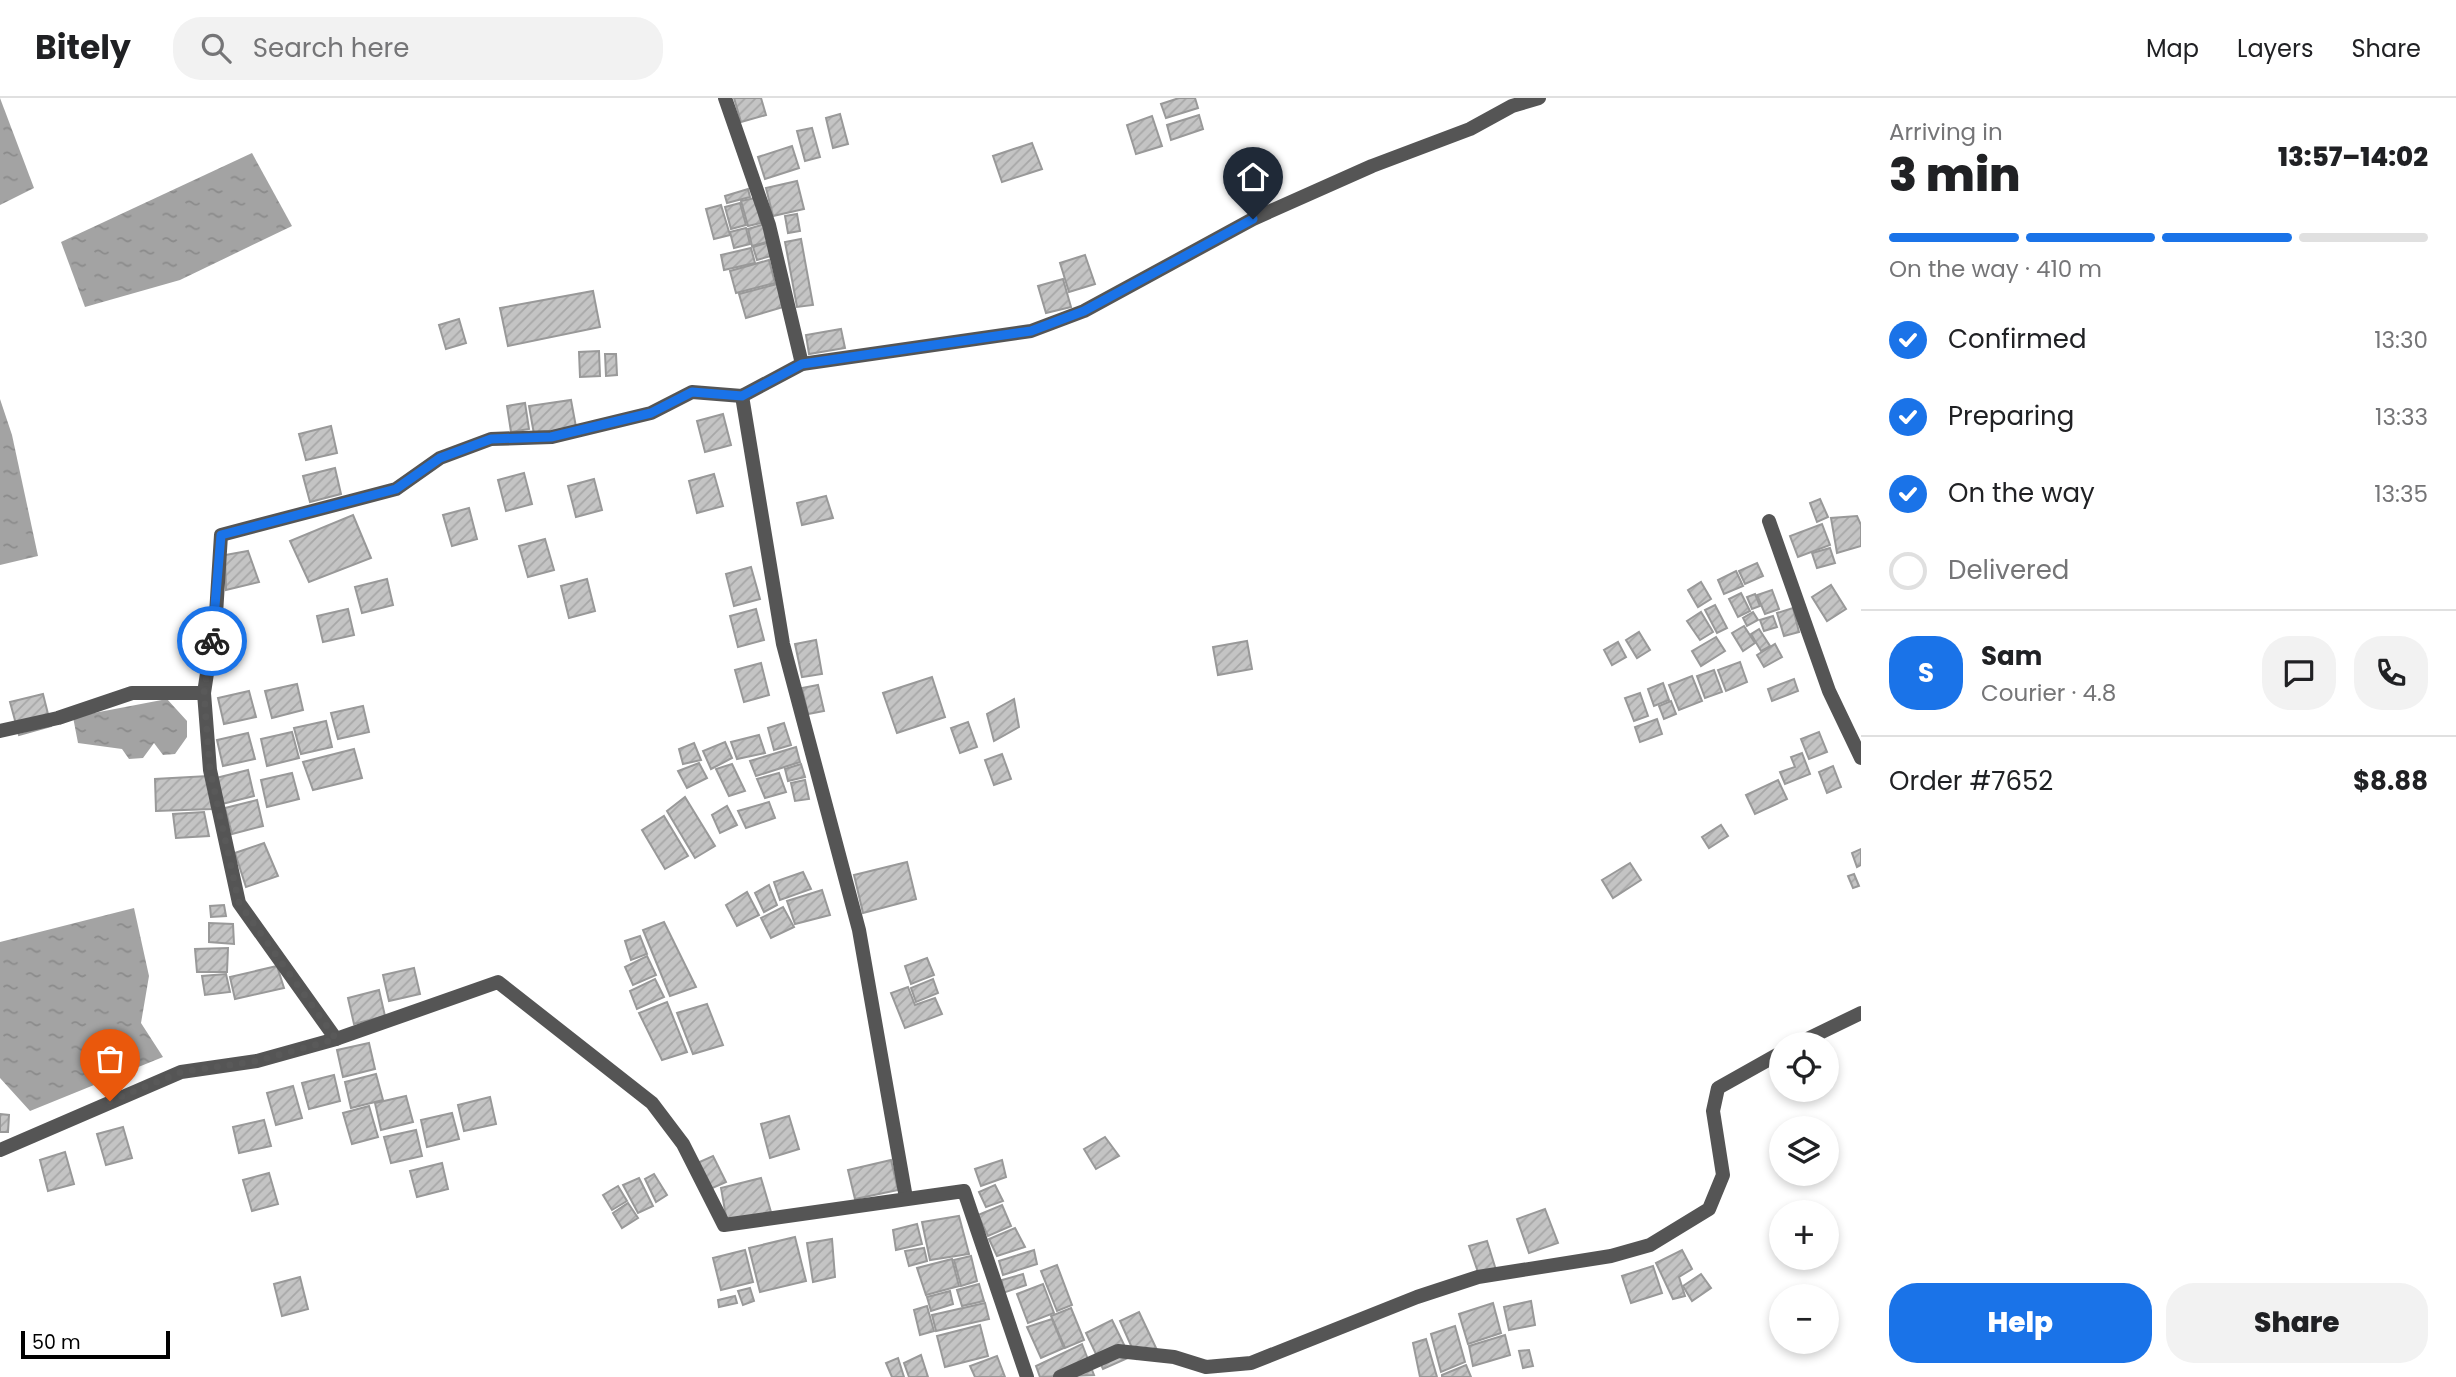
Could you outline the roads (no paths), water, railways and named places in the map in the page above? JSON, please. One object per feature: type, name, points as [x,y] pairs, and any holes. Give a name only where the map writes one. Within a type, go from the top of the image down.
[{"type":"street","points":[[725,98],[769,225],[802,364]]},
{"type":"street","points":[[336,1039],[239,903],[210,770],[204,693],[216,614],[221,535],[396,489],[440,458],[491,439],[551,437],[651,413],[692,392],[742,396],[802,364],[1031,331],[1084,311],[1253,219],[1371,166],[1470,129],[1513,106],[1539,98]]},
{"type":"street","points":[[742,396],[783,644],[859,929],[906,1198]]},
{"type":"street","points":[[1769,521],[1829,691],[1861,758]]},
{"type":"street","points":[[0,731],[58,718],[132,693],[204,693]]},
{"type":"street","points":[[0,1150],[181,1072],[257,1061],[336,1039],[498,982],[652,1103],[682,1144],[724,1225],[964,1191],[1027,1377]]},
{"type":"street","points":[[1822,1032],[1861,1013]]},
{"type":"street","points":[[1060,1377],[1118,1351],[1174,1357],[1206,1367],[1251,1363],[1417,1297],[1478,1277],[1611,1256],[1650,1245],[1709,1209],[1723,1175],[1713,1111],[1718,1088],[1769,1059]]},
{"type":"water","points":[[0,98],[34,188],[0,205]]},
{"type":"water","points":[[252,153],[292,226],[180,280],[85,307],[61,242]]},
{"type":"water","points":[[0,399],[12,435],[38,556],[0,565]]},
{"type":"water","points":[[167,699],[187,721],[187,737],[175,754],[163,755],[154,743],[143,758],[129,759],[122,749],[78,743],[73,717]]},
{"type":"water","points":[[134,908],[149,976],[141,1023],[163,1057],[30,1111],[0,1078],[0,942]]}]
